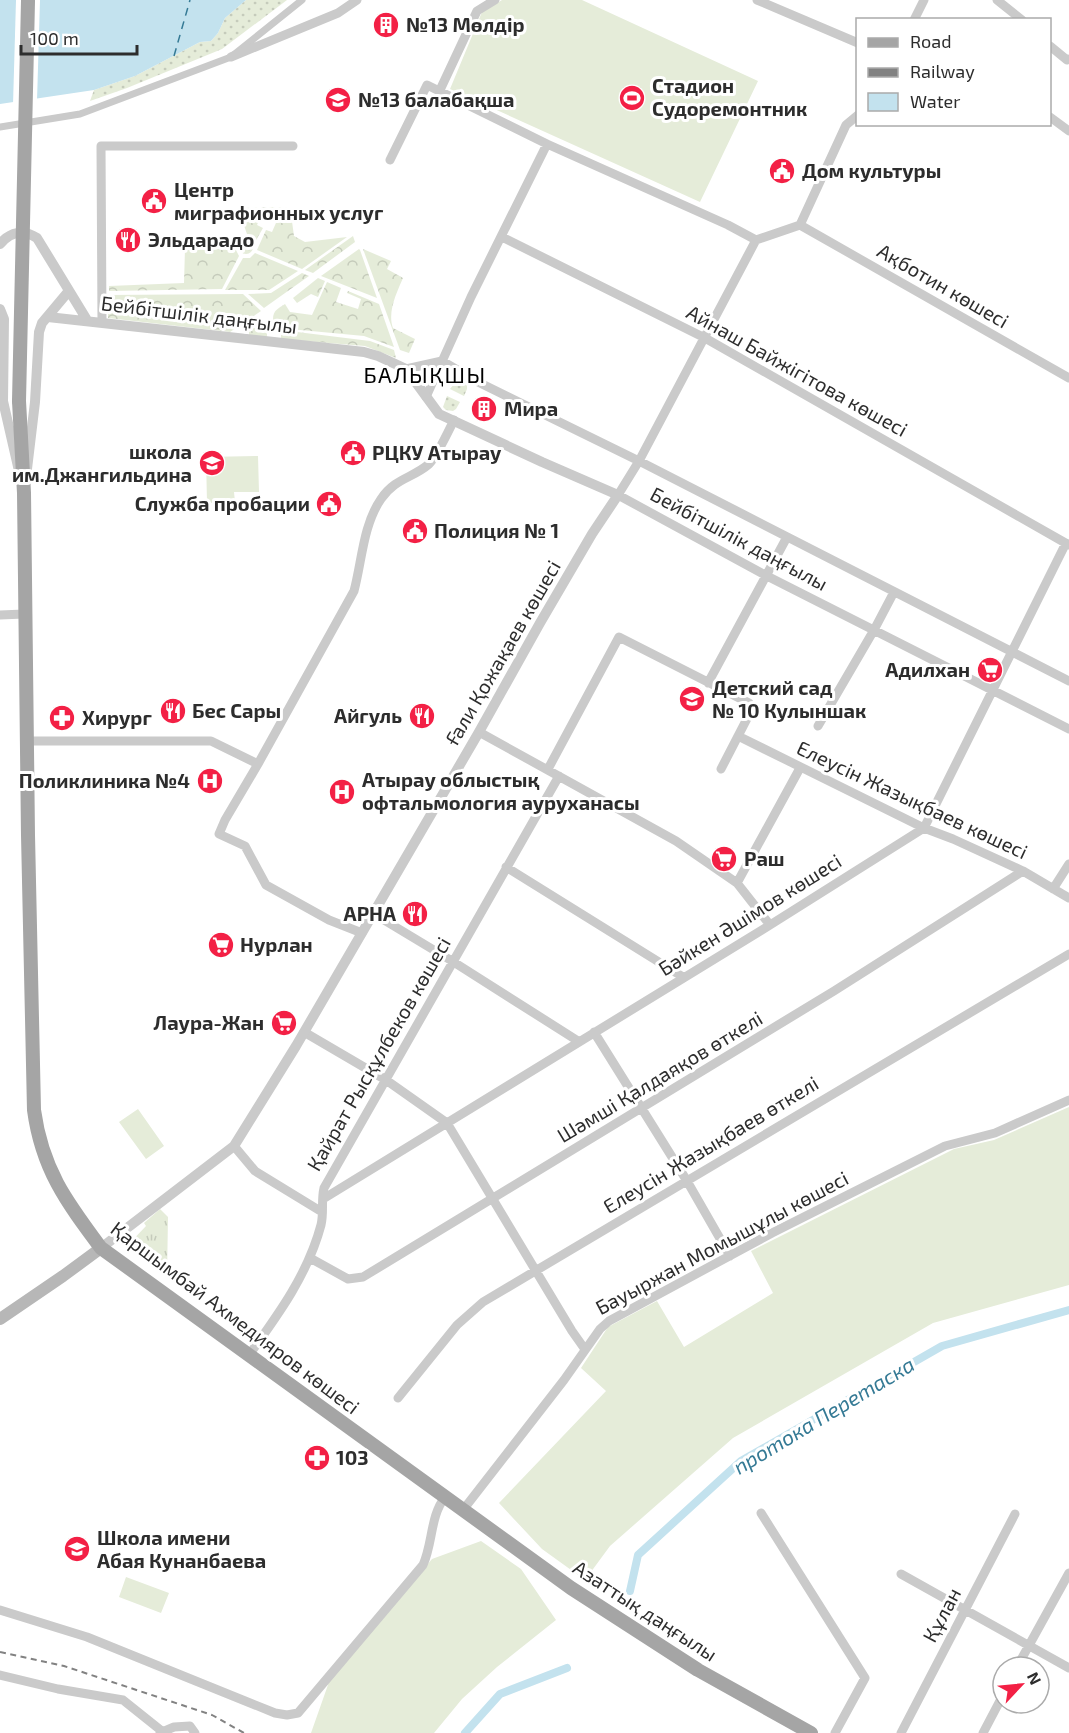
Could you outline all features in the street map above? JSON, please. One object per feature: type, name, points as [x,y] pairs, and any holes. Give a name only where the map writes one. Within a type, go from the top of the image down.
[{"type":"main road","name":"Қаршымбай Ахмедияров көшесі","points":[[28,1],[19,401],[24,493],[26,741],[34,1110],[38,1137],[48,1166],[58,1185],[73,1211],[101,1248],[463,1510]]},
{"type":"main road","points":[[0,1319],[101,1248]]},
{"type":"main road","name":"Азаттық даңғылы","points":[[463,1510],[572,1588],[690,1664],[811,1733]]},
{"type":"street","points":[[231,57],[302,0]]},
{"type":"street","points":[[0,127],[80,114],[231,57],[338,13],[357,0]]},
{"type":"street","points":[[440,90],[477,11],[495,0]]},
{"type":"street","points":[[757,0],[856,43]]},
{"type":"street","points":[[915,18],[924,0]]},
{"type":"street","points":[[997,0],[1020,18]]},
{"type":"street","points":[[1051,47],[1060,57],[1069,59]]},
{"type":"street","points":[[390,160],[427,85],[547,144],[728,225],[756,240],[800,225],[846,125],[856,117]]},
{"type":"street","points":[[1051,118],[1069,131]]},
{"type":"street","points":[[426,397],[471,297],[547,144]]},
{"type":"street","points":[[102,322],[101,146],[293,146]]},
{"type":"street","name":"Ақботин көшесі","points":[[800,225],[1069,378]]},
{"type":"street","name":"Бейбітшілік даңғылы","points":[[0,244],[5,238],[16,233],[28,232],[36,238],[87,320],[364,352],[378,356],[406,369],[439,414],[618,495],[767,576],[1069,729]]},
{"type":"street","name":"Айнаш Байжігітова көшесі","points":[[502,237],[705,338],[1067,544]]},
{"type":"street","name":"Ғали Қожақаев көшесі","points":[[101,1248],[234,1146],[374,914],[592,534],[639,461],[756,240]]},
{"type":"street","points":[[24,493],[34,416],[39,332],[68,292]]},
{"type":"street","points":[[0,309],[4,319],[3,401],[24,493]]},
{"type":"street","points":[[48,317],[87,320]]},
{"type":"street","points":[[406,369],[442,361]]},
{"type":"street","name":"Бейбітшілік даңғылы","points":[[442,361],[476,381],[639,461],[1069,681]]},
{"type":"street","points":[[362,933],[329,920],[266,885],[245,846],[219,834],[354,591],[366,530],[381,498],[398,480],[430,464],[454,420]]},
{"type":"street","points":[[708,683],[787,537]]},
{"type":"street","points":[[924,828],[1067,544]]},
{"type":"street","points":[[818,726],[894,592]]},
{"type":"street","points":[[0,615],[24,615]]},
{"type":"street","points":[[548,770],[619,637],[749,703],[752,709],[721,769]]},
{"type":"street","points":[[479,732],[676,840],[737,883],[770,925]]},
{"type":"street","name":"Елеусін Жазықбаев көшесі","points":[[738,736],[924,828],[1023,871],[1069,898]]},
{"type":"street","points":[[26,741],[211,741],[258,764]]},
{"type":"street","points":[[737,883],[800,768]]},
{"type":"street","name":"Қайрат Рысқұлбеков көшесі","points":[[249,1355],[280,1312],[310,1258],[321,1224],[324,1188],[559,776]]},
{"type":"street","name":"Бәйкен Әшімов көшесі","points":[[323,1199],[924,828]]},
{"type":"street","points":[[1053,889],[1069,864]]},
{"type":"street","points":[[506,867],[683,977]]},
{"type":"street","name":"Шәмші Қалдаяқов өткелі","points":[[310,1258],[348,1278],[363,1277],[642,1110],[1023,871]]},
{"type":"street","points":[[374,914],[578,1041]]},
{"type":"street","name":"Елеусін Жазықбаев өткелі","points":[[398,1398],[457,1325],[483,1302],[1069,954]]},
{"type":"street","points":[[304,1032],[386,1080],[447,1123],[584,1348]]},
{"type":"street","points":[[594,1032],[687,1181],[730,1256]]},
{"type":"street","name":"Бауыржан Момышұлы көшесі","points":[[463,1510],[568,1375],[584,1348],[609,1321],[945,1146],[995,1133],[1069,1100]]},
{"type":"street","points":[[234,1146],[255,1172],[322,1212]]},
{"type":"street","points":[[0,1610],[87,1637],[275,1713],[287,1715],[298,1713],[423,1565],[429,1551],[437,1507],[445,1497]]},
{"type":"street","points":[[761,1513],[865,1678],[835,1733]]},
{"type":"street","name":"Құлан","points":[[901,1733],[1015,1514]]},
{"type":"street","points":[[1023,1655],[1069,1573]]},
{"type":"street","points":[[901,1574],[1069,1668]]},
{"type":"street","points":[[0,1675],[58,1689],[123,1700],[162,1732],[181,1726],[190,1726],[195,1733]]},
{"type":"street","points":[[983,1733],[992,1715]]},
{"type":"green space","points":[[246,0],[287,0],[222,49],[90,101],[94,90],[135,76],[200,42],[211,41],[218,33],[225,18]]},
{"type":"green space","name":"Стадион Судоремонтник","points":[[502,0],[582,0],[758,81],[700,202],[450,89],[482,12]]},
{"type":"green space","points":[[290,207],[294,236],[305,242],[347,237],[302,269],[257,250],[266,230],[272,232],[279,216],[263,210],[257,225],[263,228],[255,242],[248,237],[238,208]]},
{"type":"green space","points":[[353,236],[355,242],[313,273],[305,270]]},
{"type":"green space","points":[[246,240],[251,242],[253,247],[251,252],[246,254],[241,252],[239,247],[241,242]]},
{"type":"green space","points":[[234,246],[239,256],[222,289],[109,291],[109,286],[184,283],[185,249],[220,247],[224,249]]},
{"type":"green space","points":[[363,249],[391,261],[387,269],[403,278],[394,302],[391,322],[393,328],[415,339],[409,353],[400,350]]},
{"type":"green space","points":[[360,250],[377,298],[321,276]]},
{"type":"green space","points":[[255,253],[298,271],[269,290],[225,290],[243,258],[250,258]]},
{"type":"green space","points":[[302,273],[309,276],[264,308],[248,294],[271,293]]},
{"type":"green space","points":[[318,278],[325,281],[318,297],[311,294],[297,303],[293,298]]},
{"type":"green space","points":[[327,282],[341,288],[336,302],[358,309],[361,299],[347,293],[348,291],[379,304],[394,347],[364,336],[279,328],[273,319],[277,310],[285,304],[290,312],[312,315]]},
{"type":"green space","points":[[243,294],[261,311],[230,332],[108,318],[108,295]]},
{"type":"green space","points":[[261,322],[267,337],[249,335],[249,332]]},
{"type":"green space","points":[[281,330],[370,341],[394,350],[396,358],[365,346],[281,339]]},
{"type":"green space","points":[[457,380],[467,384],[464,396],[450,389]]},
{"type":"green space","points":[[447,396],[460,402],[453,411],[443,407]]},
{"type":"green space","points":[[258,456],[259,492],[234,492],[235,502],[207,503],[206,457]]},
{"type":"green space","points":[[1069,1107],[1069,1285],[933,1323],[733,1438],[610,1546],[585,1580],[542,1549],[499,1503],[606,1391],[581,1368],[608,1327],[657,1301],[684,1347],[773,1293],[751,1251],[954,1149],[994,1140]]},
{"type":"green space","points":[[138,1109],[164,1146],[146,1159],[119,1122]]},
{"type":"green space","points":[[160,1209],[168,1217],[167,1277],[127,1246],[146,1226],[144,1223]]},
{"type":"green space","points":[[481,1541],[521,1569],[556,1620],[497,1667],[462,1699],[434,1733],[311,1733],[329,1682],[432,1559]]},
{"type":"green space","points":[[126,1577],[169,1593],[161,1613],[119,1597]]},
{"type":"water","points":[[0,0],[246,0],[225,18],[218,33],[211,41],[200,42],[135,76],[94,90],[0,104]]},
{"type":"pier","points":[[16,0],[40,0],[37,101],[13,105]]},
{"type":"waterway","name":"протока Перетаска","points":[[630,1591],[638,1555],[741,1461],[942,1346],[1069,1310]]},
{"type":"waterway","name":"протока Перетаска","points":[[465,1733],[500,1694],[567,1668]]},
{"type":"ferry route","points":[[174,56],[190,0]]},
{"type":"railway","points":[[0,1652],[64,1666],[212,1715],[244,1733]]},
{"type":"place","name":"№13 Мөлдiр","points":[[386,25]]},
{"type":"place","name":"Стадион Судоремонтник","points":[[632,98]]},
{"type":"place","name":"№13 балабақша","points":[[338,100]]},
{"type":"place","name":"Дом культуры","points":[[782,171]]},
{"type":"place","name":"Центр миграфионных услуг","points":[[154,201]]},
{"type":"place","name":"Эльдарадо","points":[[128,240]]},
{"type":"place","name":"Мира","points":[[484,409]]},
{"type":"place","name":"РЦКУ Атырау","points":[[353,453]]},
{"type":"place","name":"школа им.Джангильдина","points":[[212,463]]},
{"type":"place","name":"Служба пробации","points":[[329,504]]},
{"type":"place","name":"Полиция № 1","points":[[415,531]]},
{"type":"place","name":"Адилхан","points":[[990,670]]},
{"type":"place","name":"Детский сад № 10 Кулыншак","points":[[692,699]]},
{"type":"place","name":"Бес Сары","points":[[173,711]]},
{"type":"place","name":"Айгуль","points":[[422,716]]},
{"type":"place","name":"Хирург","points":[[62,718]]},
{"type":"place","name":"Поликлиника №4","points":[[210,781]]},
{"type":"place","name":"Атырау облыстық офтальмология ауруханасы","points":[[342,792]]},
{"type":"place","name":"Раш","points":[[724,859]]},
{"type":"place","name":"АРНА","points":[[415,914]]},
{"type":"place","name":"Нурлан","points":[[221,945]]},
{"type":"place","name":"Лаура-Жан","points":[[284,1023]]},
{"type":"place","name":"103","points":[[317,1458]]},
{"type":"place","name":"Школа имени Абая Кунанбаева","points":[[77,1549]]},
{"type":"district","name":"БАЛЫҚШЫ","points":[[425,375]]}]
